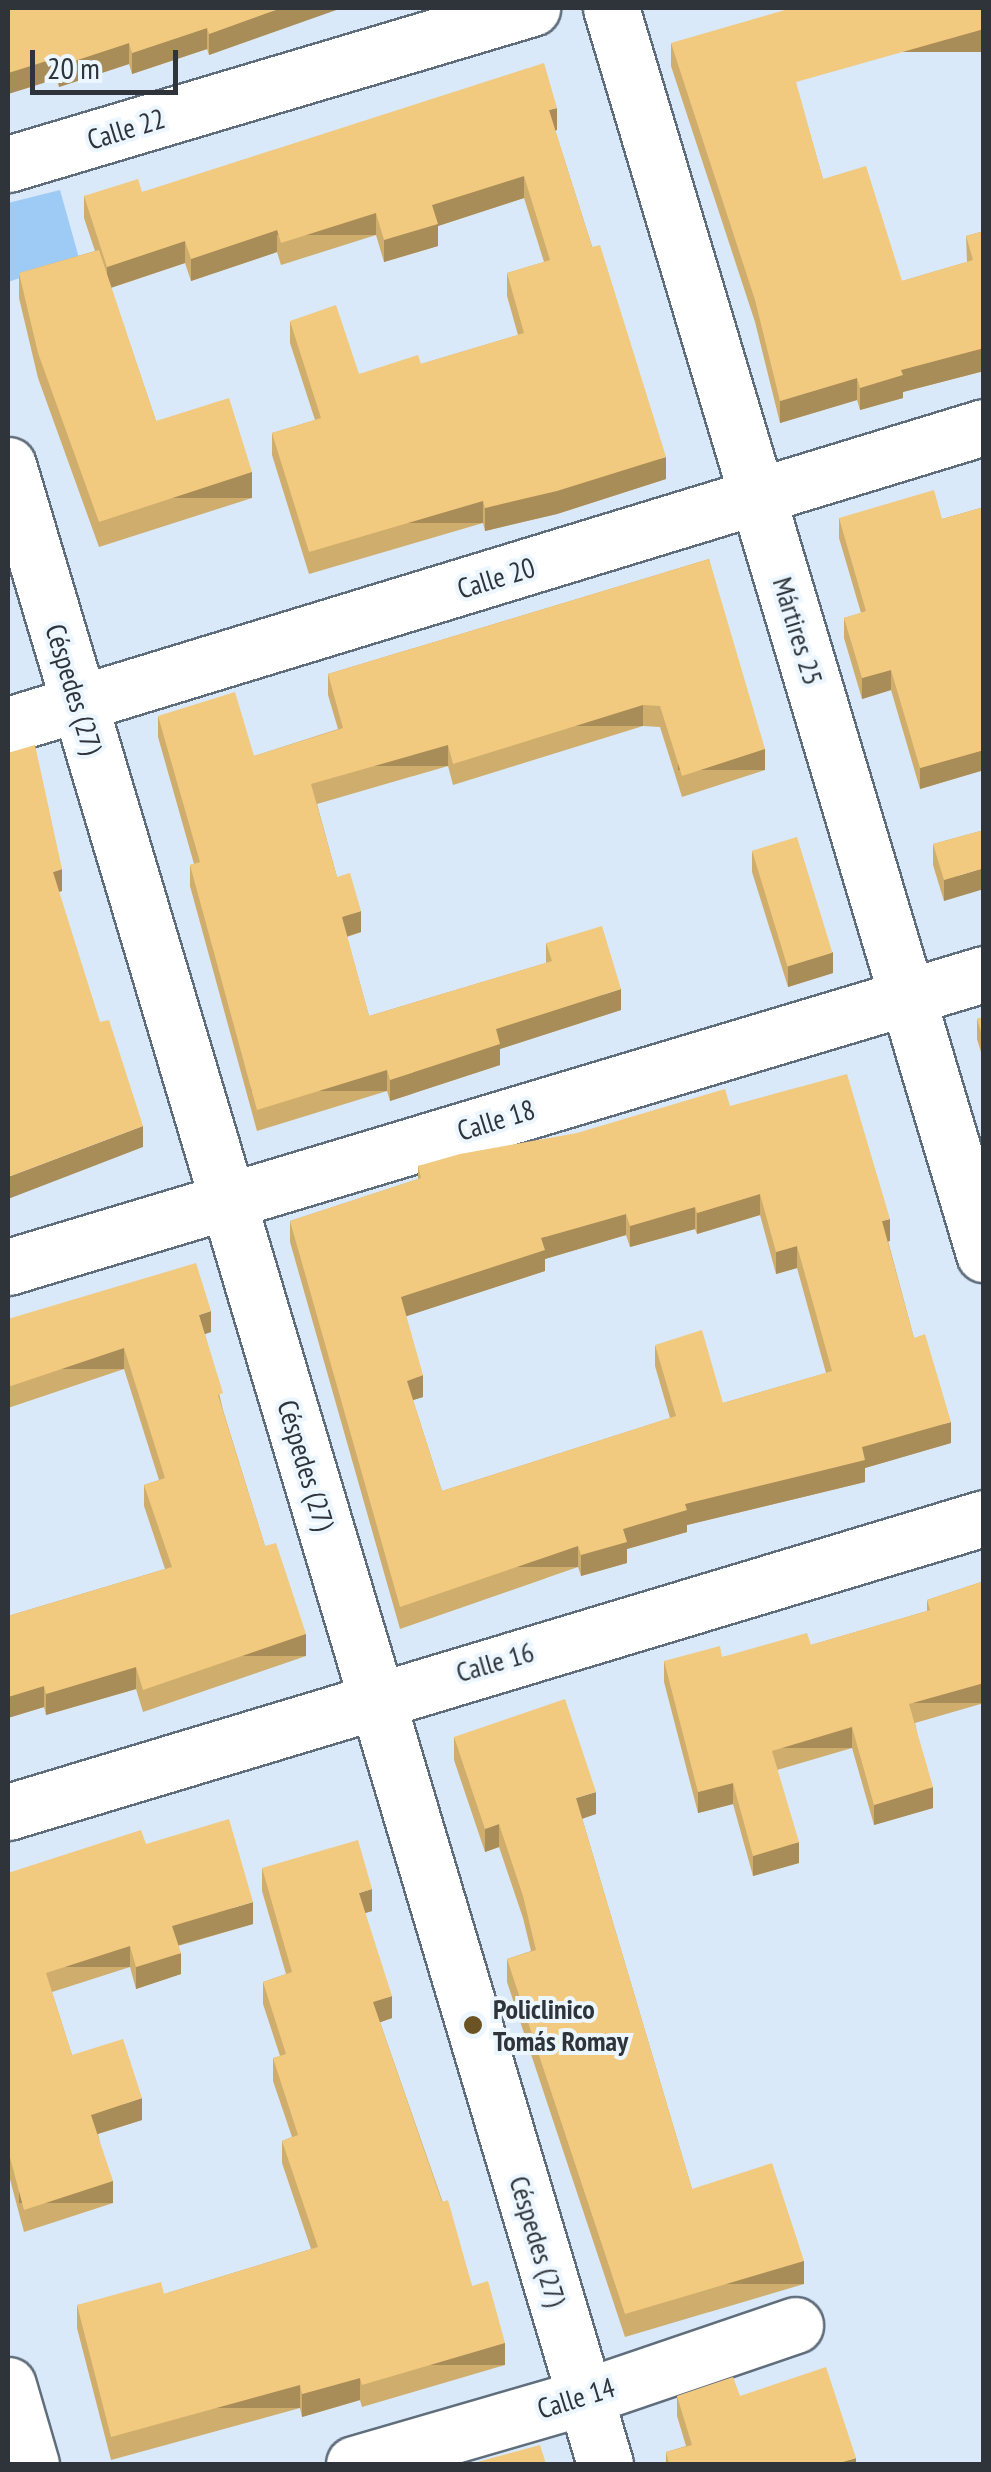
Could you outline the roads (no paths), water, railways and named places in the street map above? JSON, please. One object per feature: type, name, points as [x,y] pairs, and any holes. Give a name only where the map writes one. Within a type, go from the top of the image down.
[{"type":"street","name":"Calle 22","points":[[8,164],[532,8]]},
{"type":"street","name":"Mártires 25","points":[[612,8],[984,1254]]},
{"type":"street","name":"Calle 20","points":[[8,725],[758,499],[984,426]]},
{"type":"street","name":"Céspedes (27)","points":[[8,465],[604,2464]]},
{"type":"street","name":"Calle 18","points":[[8,1266],[984,974]]},
{"type":"street","name":"Calle 16","points":[[8,1812],[375,1698],[984,1518]]},
{"type":"street","name":"Calle 14","points":[[354,2464],[584,2397],[795,2324]]},
{"type":"street","points":[[8,2385],[31,2464]]},
{"type":"place","name":"Policlinico Tomás Romay","points":[[473,2025]]}]
